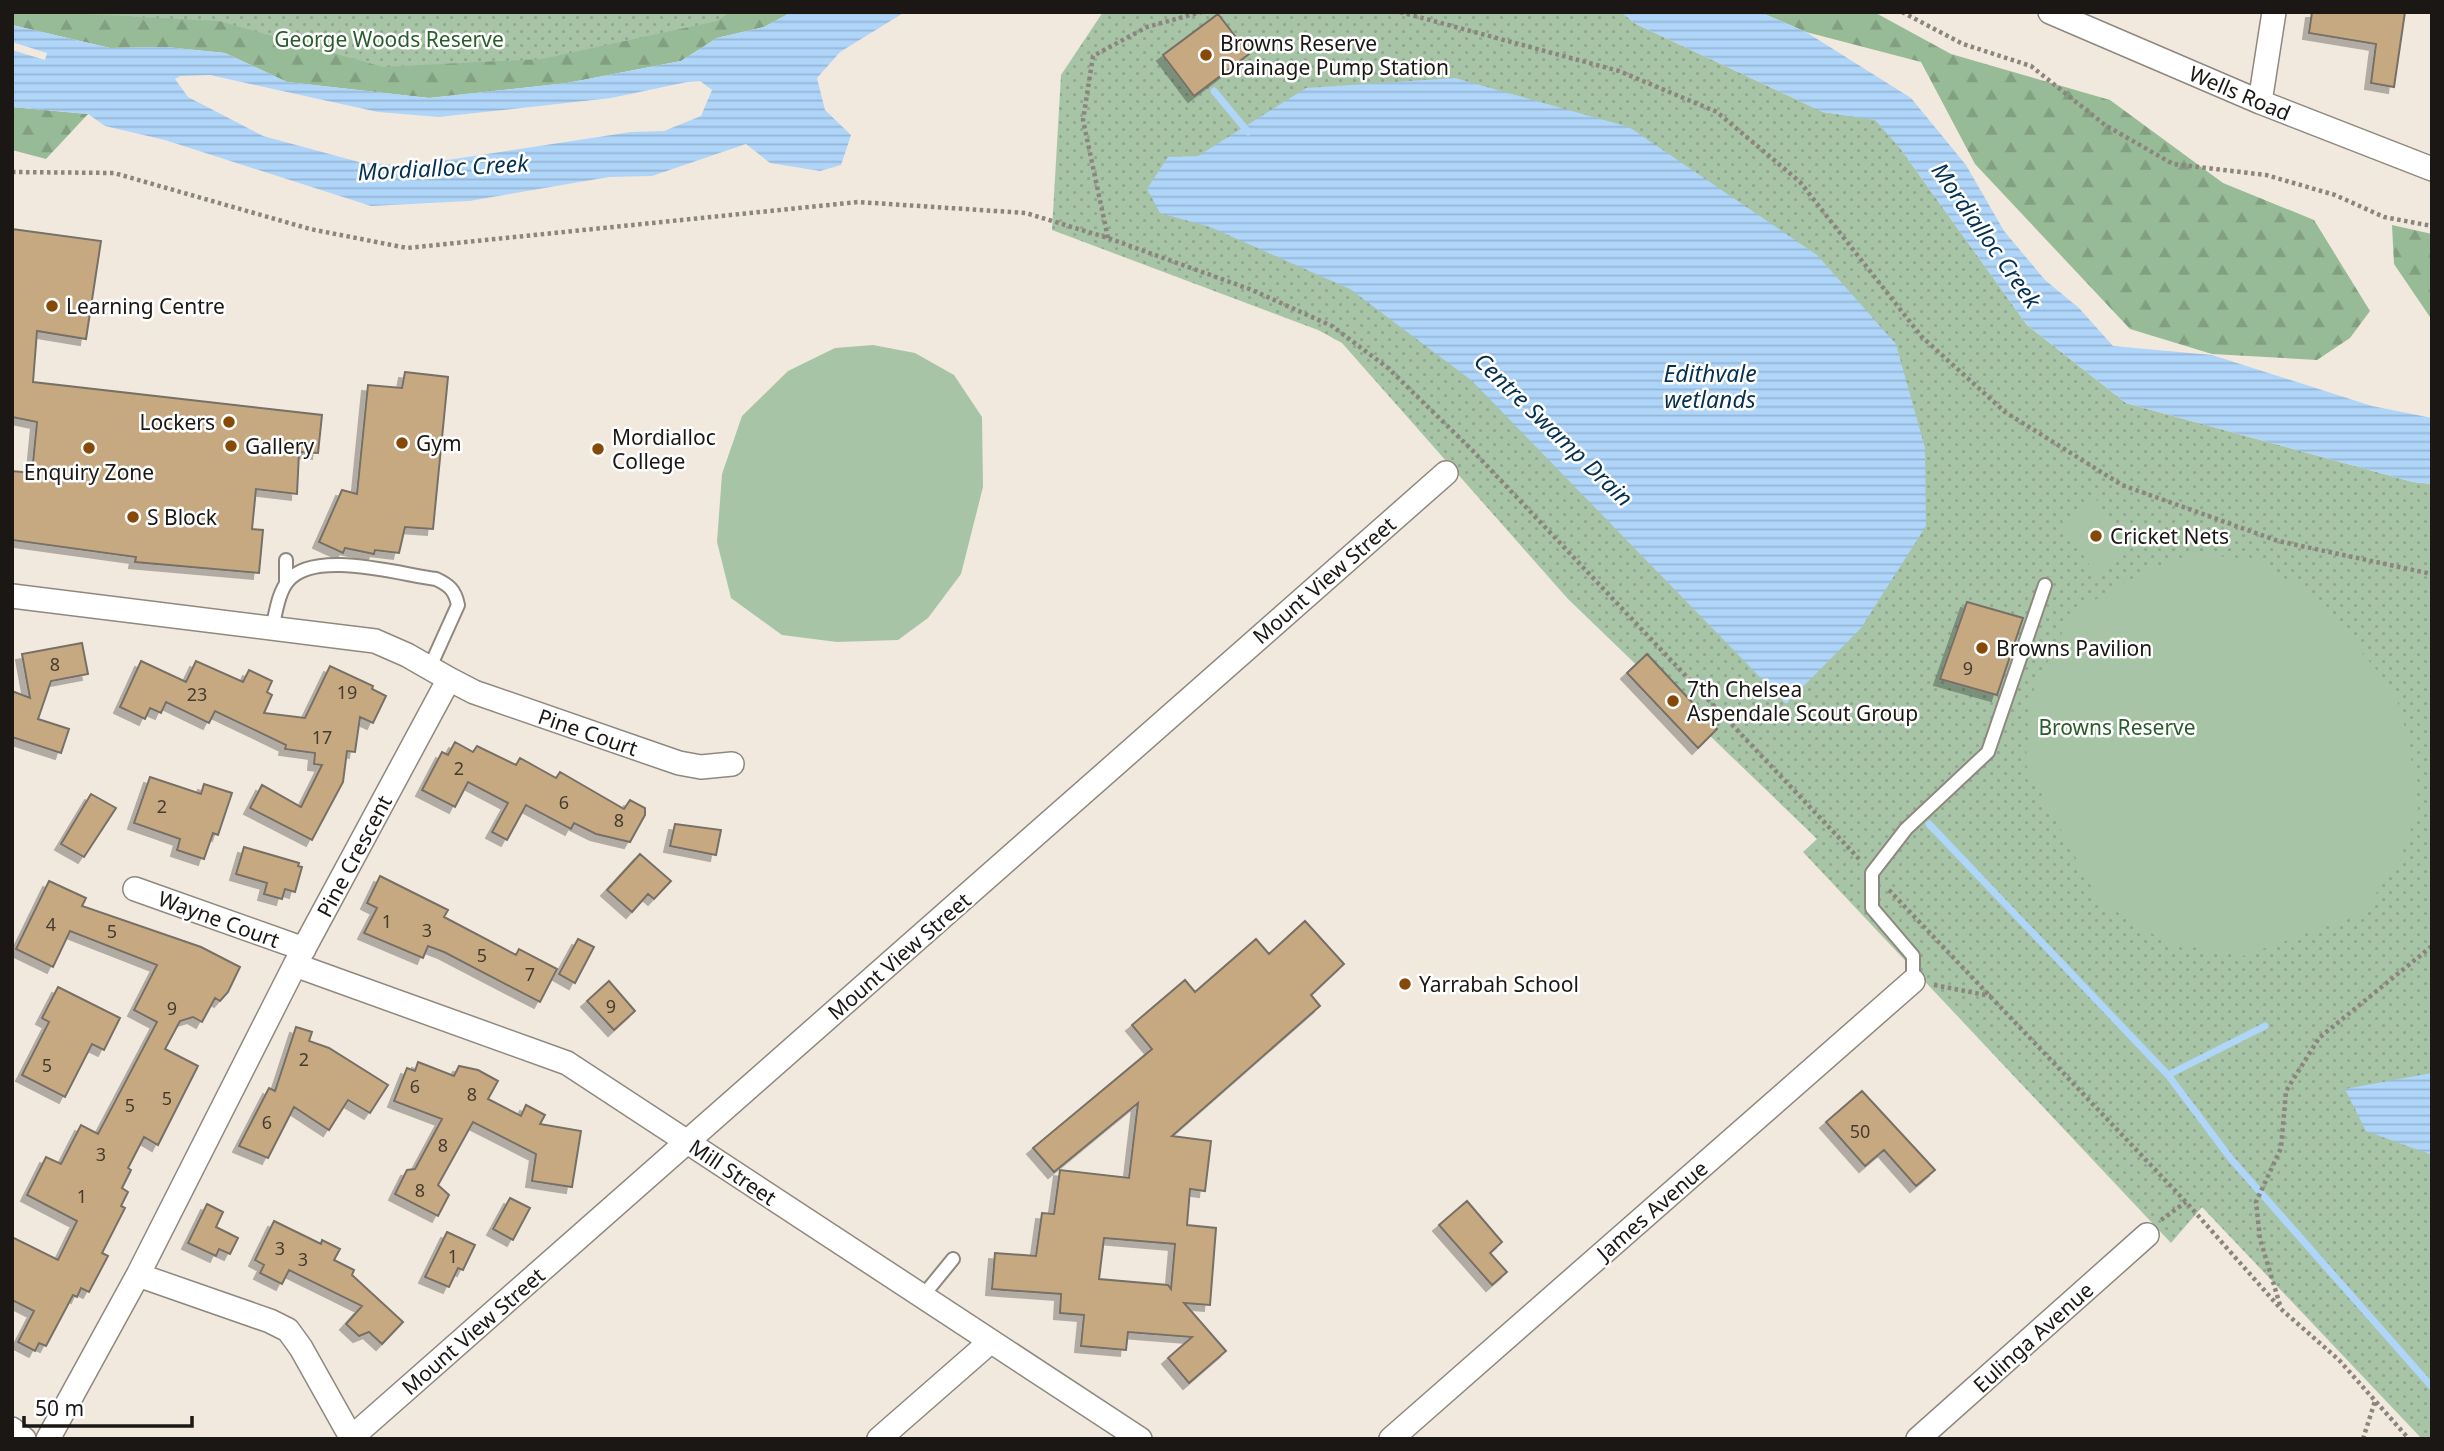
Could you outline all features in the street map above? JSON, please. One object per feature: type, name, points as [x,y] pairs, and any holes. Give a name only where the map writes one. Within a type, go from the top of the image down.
[{"type":"street","name":"Wells Road","points":[[2050,12],[2260,102],[2432,169]]},
{"type":"street","points":[[2260,102],[2274,12]]},
{"type":"street","name":"Mount View Street","points":[[351,1438],[1446,473]]},
{"type":"street","points":[[12,596],[375,641],[439,673]]},
{"type":"street","name":"Pine Court","points":[[439,673],[474,692],[679,764],[701,767],[732,764]]},
{"type":"street","name":"Pine Crescent","points":[[47,1436],[138,1275],[439,673]]},
{"type":"street","name":"Wayne Court","points":[[135,889],[299,957]]},
{"type":"street","name":"Mill Street","points":[[299,957],[567,1063],[1140,1439]]},
{"type":"street","name":"James Avenue","points":[[1391,1439],[1913,981]]},
{"type":"street","name":"Eulinga Avenue","points":[[1918,1439],[2147,1235]]},
{"type":"street","points":[[138,1275],[270,1321],[288,1330],[302,1348],[351,1438]]},
{"type":"street","points":[[879,1439],[990,1342]]},
{"type":"street","points":[[12,1429],[24,1439]]},
{"type":"lane","points":[[272,628],[286,583],[286,560]]},
{"type":"lane","points":[[286,583],[297,572],[314,565],[339,565],[422,577],[448,585],[455,594],[458,605],[439,673]]},
{"type":"lane","points":[[1913,981],[1913,956],[1872,908],[1872,873],[1906,829],[1988,752],[2045,585]]},
{"type":"lane","points":[[922,1297],[953,1259]]},
{"type":"path","points":[[1108,238],[1083,120],[1093,55],[1146,27],[1201,12]]},
{"type":"path","points":[[1400,12],[1619,71],[1717,112],[1800,182],[1922,337],[2005,412],[2122,485],[2278,541],[2432,574]]},
{"type":"path","points":[[1902,12],[1963,44],[2031,66],[2105,125],[2174,164],[2266,175],[2335,195],[2384,217],[2432,226]]},
{"type":"path","points":[[2281,1310],[2260,1239],[2256,1202],[2281,1148],[2286,1091],[2319,1038],[2432,946]]},
{"type":"path","points":[[1913,981],[1992,996]]},
{"type":"path","points":[[2147,1235],[2169,1213],[2186,1202]]},
{"type":"path","points":[[2363,1439],[2375,1400]]},
{"type":"green space","points":[[14,12],[792,12],[764,27],[717,38],[681,61],[567,83],[429,98],[287,82],[225,53],[166,47],[110,48],[12,25]]},
{"type":"green space","name":"George Woods Reserve","points":[[46,12],[731,12],[717,21],[542,59],[383,67],[219,21]]},
{"type":"green space","name":"Browns Reserve","points":[[1103,12],[1621,12],[1636,24],[1823,112],[1875,119],[1900,148],[2027,325],[2126,403],[2413,482],[2432,484],[2432,1439],[2422,1439],[2202,1207],[2171,1243],[1803,852],[1817,839],[1568,599],[1342,343],[1318,330],[1052,230],[1061,75]]},
{"type":"green space","points":[[1760,12],[1874,12],[1951,54],[2110,100],[2223,183],[2314,220],[2370,311],[2350,338],[2317,360],[2212,354],[2130,329],[1975,164],[1921,62],[1806,32]]},
{"type":"green space","points":[[12,107],[88,114],[46,159],[12,150]]},
{"type":"green space","points":[[2392,225],[2432,234],[2432,320],[2394,264]]},
{"type":"green space","points":[[873,345],[915,353],[954,375],[982,417],[983,487],[961,574],[928,618],[898,640],[837,642],[782,635],[731,598],[717,542],[722,474],[742,416],[788,371],[835,348]]},
{"type":"green space","name":"Cricket Nets","points":[[2096,499],[2130,551],[2095,574],[2062,521]]},
{"type":"green space","points":[[2196,553],[2256,561],[2311,594],[2394,690],[2409,741],[2418,809],[2401,857],[2362,914],[2243,956],[2168,943],[2099,901],[2025,763],[2034,689],[2072,613],[2144,572]]},
{"type":"water","name":"Mordialloc Creek","points":[[792,12],[905,12],[840,52],[817,78],[825,110],[851,135],[841,165],[820,171],[770,163],[746,144],[652,176],[609,177],[469,201],[371,206],[165,140],[105,126],[88,114],[12,107],[12,50],[45,60],[47,53],[12,42],[12,25],[110,48],[166,47],[225,53],[287,82],[429,98],[567,83],[681,61],[717,38],[764,27]],"holes":[[[210,75],[378,112],[439,117],[611,98],[700,81],[712,90],[701,116],[664,131],[631,132],[408,166],[359,162],[263,136],[188,97],[175,79],[180,76]]]},
{"type":"water","name":"Mordialloc Creek","points":[[1621,12],[1760,12],[1806,32],[1911,98],[1966,165],[2004,231],[2045,280],[2079,308],[2113,346],[2212,355],[2372,406],[2432,418],[2432,484],[2413,482],[2126,403],[2027,325],[1900,148],[1875,120],[1823,112],[1636,24]]},
{"type":"water","name":"Edithvale wetlands","points":[[1455,78],[1629,127],[1817,255],[1896,344],[1925,448],[1926,526],[1861,628],[1786,704],[1471,380],[1350,289],[1210,227],[1160,213],[1147,189],[1168,157],[1198,156],[1306,88]]},
{"type":"water","points":[[2432,1073],[2432,1155],[2366,1131],[2345,1089]]},
{"type":"building","points":[[2312,12],[2405,12],[2394,87],[2371,83],[2376,44],[2309,33]]},
{"type":"building","name":"Browns Reserve Drainage Pump Station","points":[[1218,14],[1249,54],[1194,96],[1163,55]]},
{"type":"building","points":[[12,229],[101,241],[86,339],[37,331],[33,382],[322,415],[318,453],[299,452],[297,494],[256,489],[252,529],[263,530],[259,573],[135,562],[136,557],[12,540],[12,471],[32,473],[37,422],[12,417]]},
{"type":"building","name":"Gym","points":[[405,372],[448,377],[433,529],[405,527],[399,553],[375,550],[374,554],[345,548],[343,553],[319,542],[342,490],[357,494],[368,385],[402,388]]},
{"type":"building","name":"Browns Pavilion","points":[[1967,602],[2023,618],[1997,695],[1940,679]]},
{"type":"building","points":[[82,643],[88,674],[51,681],[38,719],[69,729],[61,753],[12,737],[12,691],[30,698],[22,654]]},
{"type":"building","name":"7th Chelsea Aspendale Scout Group","points":[[1647,654],[1717,729],[1698,748],[1627,673]]},
{"type":"building","points":[[141,661],[186,682],[196,661],[243,682],[249,670],[272,681],[267,692],[272,695],[264,713],[305,718],[330,666],[373,686],[372,689],[386,696],[373,723],[360,717],[355,752],[347,751],[343,782],[312,840],[250,808],[262,785],[301,807],[322,765],[314,764],[315,753],[285,749],[286,745],[215,711],[209,723],[166,702],[161,713],[150,708],[145,719],[120,707]]},
{"type":"building","points":[[455,742],[473,752],[477,746],[516,765],[520,758],[556,778],[560,772],[624,809],[630,800],[645,808],[645,815],[630,842],[596,834],[574,823],[571,829],[526,805],[507,840],[492,832],[508,803],[468,782],[455,807],[422,790],[442,752],[448,755]]},
{"type":"building","points":[[150,777],[201,794],[204,784],[232,793],[218,835],[213,833],[204,859],[177,850],[180,839],[134,823]]},
{"type":"building","points":[[91,794],[116,808],[84,857],[61,844]]},
{"type":"building","points":[[675,824],[721,830],[716,855],[670,846]]},
{"type":"building","points":[[244,847],[299,863],[298,866],[302,867],[295,892],[285,889],[282,899],[264,894],[267,883],[236,874]]},
{"type":"building","points":[[640,854],[671,881],[654,899],[648,894],[632,912],[607,890]]},
{"type":"building","points":[[380,876],[448,910],[444,917],[516,955],[519,949],[557,969],[540,1002],[444,952],[428,946],[423,958],[364,933],[377,908],[367,903]]},
{"type":"building","points":[[49,881],[86,898],[82,906],[201,947],[240,967],[228,992],[220,1001],[215,998],[202,1022],[193,1017],[180,1021],[165,1049],[198,1066],[158,1145],[144,1137],[128,1168],[131,1170],[122,1188],[128,1192],[121,1206],[125,1208],[102,1253],[108,1256],[89,1292],[81,1288],[77,1297],[73,1295],[46,1346],[39,1343],[35,1351],[18,1342],[34,1311],[12,1300],[12,1237],[58,1260],[77,1221],[27,1195],[46,1157],[61,1164],[81,1125],[98,1134],[157,1022],[134,1010],[157,965],[70,931],[53,967],[16,949]]},
{"type":"building","points":[[1305,921],[1344,964],[1311,995],[1320,1006],[1172,1136],[1211,1141],[1205,1191],[1190,1189],[1187,1225],[1216,1228],[1210,1305],[1184,1303],[1226,1351],[1189,1383],[1168,1358],[1192,1337],[1128,1332],[1126,1350],[1081,1346],[1084,1315],[1060,1313],[1061,1294],[992,1289],[995,1253],[1036,1256],[1042,1213],[1054,1214],[1060,1170],[1129,1178],[1138,1103],[1054,1172],[1033,1148],[1152,1049],[1132,1025],[1185,980],[1195,992],[1256,939],[1269,954]],"holes":[[[1104,1238],[1175,1244],[1171,1289],[1168,1285],[1099,1279]]]},
{"type":"building","points":[[578,939],[594,947],[575,983],[559,974]]},
{"type":"building","points":[[609,981],[635,1011],[614,1030],[587,1001]]},
{"type":"building","points":[[58,987],[120,1018],[104,1050],[92,1044],[65,1097],[22,1075],[49,1022],[42,1018]]},
{"type":"building","points":[[296,1027],[312,1032],[309,1041],[329,1048],[388,1085],[370,1113],[348,1100],[329,1130],[294,1107],[268,1158],[239,1146],[269,1088],[275,1091]]},
{"type":"building","points":[[418,1062],[454,1076],[459,1066],[478,1070],[498,1081],[488,1099],[521,1116],[526,1105],[545,1115],[540,1124],[581,1131],[572,1187],[532,1181],[536,1154],[473,1122],[438,1185],[449,1195],[438,1216],[395,1194],[407,1170],[415,1169],[442,1119],[394,1101],[407,1068],[415,1071]]},
{"type":"building","points":[[1862,1091],[1935,1170],[1916,1186],[1884,1150],[1865,1166],[1826,1122]]},
{"type":"building","points":[[510,1198],[530,1208],[513,1240],[493,1229]]},
{"type":"building","points":[[1467,1201],[1502,1242],[1490,1253],[1507,1272],[1492,1285],[1439,1225]]},
{"type":"building","points":[[207,1204],[223,1212],[216,1227],[238,1238],[230,1254],[219,1249],[216,1256],[188,1243]]},
{"type":"building","points":[[274,1221],[321,1244],[322,1240],[340,1249],[334,1260],[354,1270],[352,1275],[403,1322],[382,1344],[369,1332],[359,1336],[346,1324],[362,1306],[289,1270],[282,1284],[260,1273],[264,1265],[255,1260]]},
{"type":"building","points":[[447,1232],[475,1245],[463,1270],[458,1268],[449,1287],[425,1277]]},
{"type":"waterway","name":"Centre Swamp Drain","points":[[1214,91],[1248,132]]},
{"type":"waterway","points":[[1929,824],[2168,1075],[2231,1159],[2432,1387]]},
{"type":"waterway","points":[[2168,1075],[2265,1026]]},
{"type":"place","name":"Browns Reserve Drainage Pump Station","points":[[1206,55]]},
{"type":"place","name":"Learning Centre","points":[[52,306]]},
{"type":"place","name":"Lockers","points":[[229,422]]},
{"type":"place","name":"Gym","points":[[402,443]]},
{"type":"place","name":"Gallery","points":[[231,446]]},
{"type":"place","name":"Enquiry Zone","points":[[89,448]]},
{"type":"place","name":"Mordialloc College","points":[[598,449]]},
{"type":"place","name":"S Block","points":[[133,517]]},
{"type":"place","name":"Cricket Nets","points":[[2096,536]]},
{"type":"place","name":"Browns Pavilion","points":[[1982,648]]},
{"type":"place","name":"7th Chelsea Aspendale Scout Group","points":[[1673,701]]},
{"type":"place","name":"Yarrabah School","points":[[1405,984]]}]
